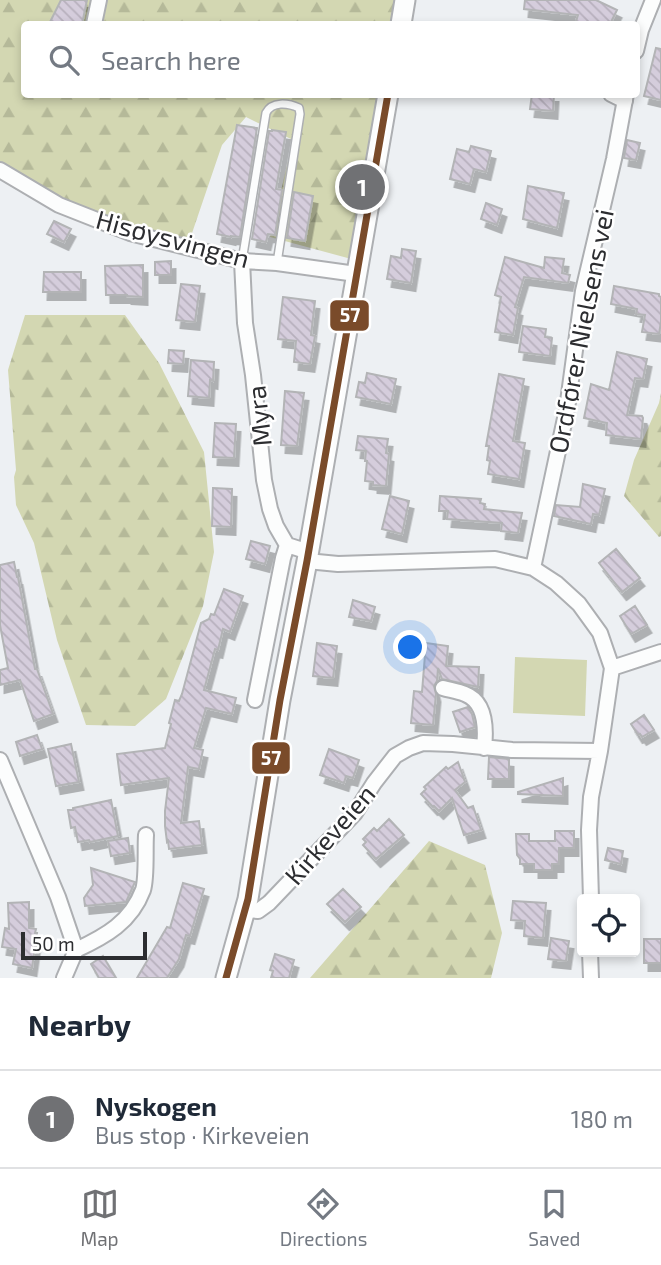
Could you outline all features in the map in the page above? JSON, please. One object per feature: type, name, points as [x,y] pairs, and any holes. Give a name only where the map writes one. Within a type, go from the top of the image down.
[{"type":"main road","points":[[402,21],[405,0]]},
{"type":"main road","name":"Kirkeveien","points":[[226,978],[245,910],[387,98]]},
{"type":"street","points":[[94,21],[99,0]]},
{"type":"street","points":[[640,34],[653,0]]},
{"type":"street","name":"Ordfører Nielsens vei","points":[[533,568],[567,410],[583,290],[614,159],[620,98]]},
{"type":"street","name":"Hisøysvingen","points":[[0,170],[59,205],[130,233],[242,261],[356,274]]},
{"type":"street","name":"Myra","points":[[242,261],[245,323],[264,480],[276,526],[287,545]]},
{"type":"street","points":[[255,701],[287,545],[308,556],[338,564],[495,559],[533,568],[556,583],[579,604],[600,633],[612,668],[591,797],[591,894]]},
{"type":"street","points":[[612,668],[661,652]]},
{"type":"street","points":[[443,688],[467,694],[478,706],[484,719],[484,748],[600,751]]},
{"type":"street","name":"Kirkeveien","points":[[245,910],[258,911],[269,903],[355,813],[395,756],[423,743],[484,748]]},
{"type":"street","points":[[0,761],[54,885],[76,950]]},
{"type":"street","points":[[64,978],[76,950],[103,937],[126,919],[143,888],[146,835]]},
{"type":"street","points":[[590,957],[591,978]]},
{"type":"lane","points":[[242,261],[267,113],[269,107],[275,104],[299,108],[300,114],[276,263]]},
{"type":"green space","points":[[0,0],[405,0],[402,21],[21,21],[21,98],[387,98],[355,260],[270,237],[293,140],[246,117],[222,145],[190,239],[104,231],[15,189],[0,179]]},
{"type":"green space","points":[[25,315],[125,315],[159,363],[204,452],[214,552],[203,606],[166,699],[135,726],[86,725],[57,640],[34,543],[16,505],[8,370]]},
{"type":"green space","points":[[661,393],[659,537],[624,496],[634,460]]},
{"type":"green space","points":[[515,657],[587,660],[585,716],[513,713]]},
{"type":"green space","points":[[429,841],[485,865],[502,933],[491,978],[310,978]]},
{"type":"building","points":[[61,0],[87,0],[83,21],[50,21]]},
{"type":"building","points":[[525,0],[596,0],[617,10],[612,21],[576,21],[578,15],[524,9]]},
{"type":"building","points":[[656,48],[661,49],[661,100],[644,96]]},
{"type":"building","points":[[531,98],[554,98],[553,111],[530,109]]},
{"type":"building","points":[[237,125],[257,128],[240,237],[231,237],[217,234]]},
{"type":"building","points":[[269,131],[286,132],[276,189],[282,190],[275,235],[268,234],[266,242],[252,239]]},
{"type":"building","points":[[627,140],[640,143],[636,160],[624,158]]},
{"type":"building","points":[[471,146],[491,151],[486,172],[474,169],[470,184],[450,179],[457,149],[469,152]]},
{"type":"building","points":[[528,186],[564,193],[557,228],[523,219]]},
{"type":"building","points":[[294,192],[313,196],[305,241],[287,238]]},
{"type":"building","points":[[486,203],[502,209],[497,225],[481,219]]},
{"type":"building","points":[[54,221],[71,229],[64,242],[47,234]]},
{"type":"building","points":[[402,249],[416,251],[411,283],[387,279],[391,256],[401,258]]},
{"type":"building","points":[[505,257],[544,268],[545,257],[564,259],[562,273],[570,275],[568,283],[524,277],[515,307],[518,308],[513,335],[495,332],[501,297],[495,295]]},
{"type":"building","points":[[171,261],[171,275],[155,275],[155,262]]},
{"type":"building","points":[[143,265],[143,297],[106,295],[105,266]]},
{"type":"building","points":[[44,272],[81,272],[81,292],[43,292]]},
{"type":"building","points":[[181,284],[200,286],[195,322],[176,320]]},
{"type":"building","points":[[614,286],[659,294],[659,334],[642,332],[645,315],[636,314],[637,309],[611,304]]},
{"type":"building","points":[[283,297],[315,301],[311,335],[315,336],[310,364],[294,362],[296,341],[278,339]]},
{"type":"building","points":[[523,326],[546,329],[545,337],[552,338],[550,356],[519,352]]},
{"type":"building","points":[[169,350],[184,351],[183,364],[168,363]]},
{"type":"building","points":[[617,352],[647,359],[643,379],[635,378],[627,415],[642,416],[641,439],[606,435],[607,423],[584,418],[591,384],[609,390]]},
{"type":"building","points":[[191,360],[214,362],[209,398],[188,396]]},
{"type":"building","points":[[367,373],[396,379],[391,404],[356,397],[359,382],[365,383]]},
{"type":"building","points":[[499,374],[524,379],[513,441],[525,443],[519,479],[488,474],[489,446],[486,446]]},
{"type":"building","points":[[285,391],[304,393],[297,446],[281,445]]},
{"type":"building","points":[[215,423],[236,424],[234,458],[213,457]]},
{"type":"building","points":[[358,436],[388,439],[386,486],[365,481],[366,451],[356,450]]},
{"type":"building","points":[[583,484],[605,489],[599,515],[593,514],[591,524],[554,516],[556,505],[580,507]]},
{"type":"building","points":[[213,488],[232,489],[231,527],[212,526]]},
{"type":"building","points":[[390,496],[409,501],[402,534],[382,529]]},
{"type":"building","points":[[440,496],[481,499],[480,503],[485,504],[484,509],[522,513],[518,533],[501,531],[502,523],[447,519],[448,511],[439,511]]},
{"type":"building","points":[[251,541],[270,546],[265,564],[246,559]]},
{"type":"building","points":[[616,549],[640,578],[622,592],[599,563]]},
{"type":"building","points":[[14,562],[35,669],[53,714],[34,721],[20,680],[0,685],[0,670],[8,668],[0,625],[0,565]]},
{"type":"building","points":[[224,589],[243,596],[230,632],[223,629],[204,690],[236,698],[232,714],[206,708],[194,748],[203,750],[199,769],[188,767],[181,823],[199,821],[202,845],[169,849],[165,811],[169,778],[121,785],[117,754],[165,748],[175,700],[179,701],[182,694],[201,623],[209,619],[211,614],[214,615]]},
{"type":"building","points":[[353,600],[375,607],[371,621],[349,617]]},
{"type":"building","points":[[635,606],[647,625],[631,634],[620,616]]},
{"type":"building","points":[[317,643],[337,646],[333,678],[313,676]]},
{"type":"building","points":[[426,643],[448,646],[446,666],[479,667],[478,687],[442,679],[438,668],[434,686],[436,694],[433,725],[411,723],[414,691],[422,692]]},
{"type":"building","points":[[468,707],[475,727],[460,732],[453,712]]},
{"type":"building","points":[[644,715],[654,730],[642,737],[631,724]]},
{"type":"building","points":[[37,735],[42,749],[20,756],[16,742]]},
{"type":"building","points":[[71,744],[79,782],[56,786],[48,749]]},
{"type":"building","points":[[329,749],[359,760],[353,778],[346,776],[344,783],[320,775]]},
{"type":"building","points":[[489,757],[509,759],[509,779],[488,779]]},
{"type":"building","points":[[458,762],[465,782],[455,790],[468,808],[473,806],[481,830],[464,835],[452,798],[439,811],[421,794],[426,789],[424,787],[446,767],[448,769]]},
{"type":"building","points":[[563,778],[563,796],[518,794],[518,792]]},
{"type":"building","points":[[111,800],[118,836],[78,842],[75,827],[71,828],[68,810]]},
{"type":"building","points":[[389,819],[404,835],[376,859],[363,845],[366,842],[363,839],[374,828],[377,831]]},
{"type":"building","points":[[555,831],[574,831],[574,848],[559,848],[559,864],[552,864],[552,870],[534,870],[534,864],[520,864],[516,834],[529,834],[529,841],[555,841]]},
{"type":"building","points":[[128,838],[130,853],[111,856],[108,841]]},
{"type":"building","points":[[608,848],[623,851],[621,864],[605,860]]},
{"type":"building","points":[[91,868],[135,882],[126,902],[85,906],[84,898],[93,885]]},
{"type":"building","points":[[183,883],[204,889],[190,936],[186,935],[179,959],[167,978],[137,978],[167,927],[170,928]]},
{"type":"building","points":[[343,889],[361,907],[345,922],[327,904]]},
{"type":"building","points":[[513,901],[546,903],[543,938],[524,936],[525,921],[511,920]]},
{"type":"building","points":[[29,902],[29,928],[36,929],[37,933],[32,968],[13,964],[16,949],[2,947],[5,928],[9,929],[8,903]]},
{"type":"building","points":[[551,938],[569,941],[566,961],[548,959]]},
{"type":"building","points":[[644,939],[661,939],[661,963],[644,963]]},
{"type":"building","points":[[275,954],[294,960],[289,978],[271,978],[273,971],[270,970]]},
{"type":"building","points":[[103,956],[116,978],[99,978],[91,964]]},
{"type":"transit line","name":"57","points":[[226,978],[248,899],[280,700],[307,561],[387,98]]},
{"type":"place","name":"Nyskogen","points":[[362,187]]}]
